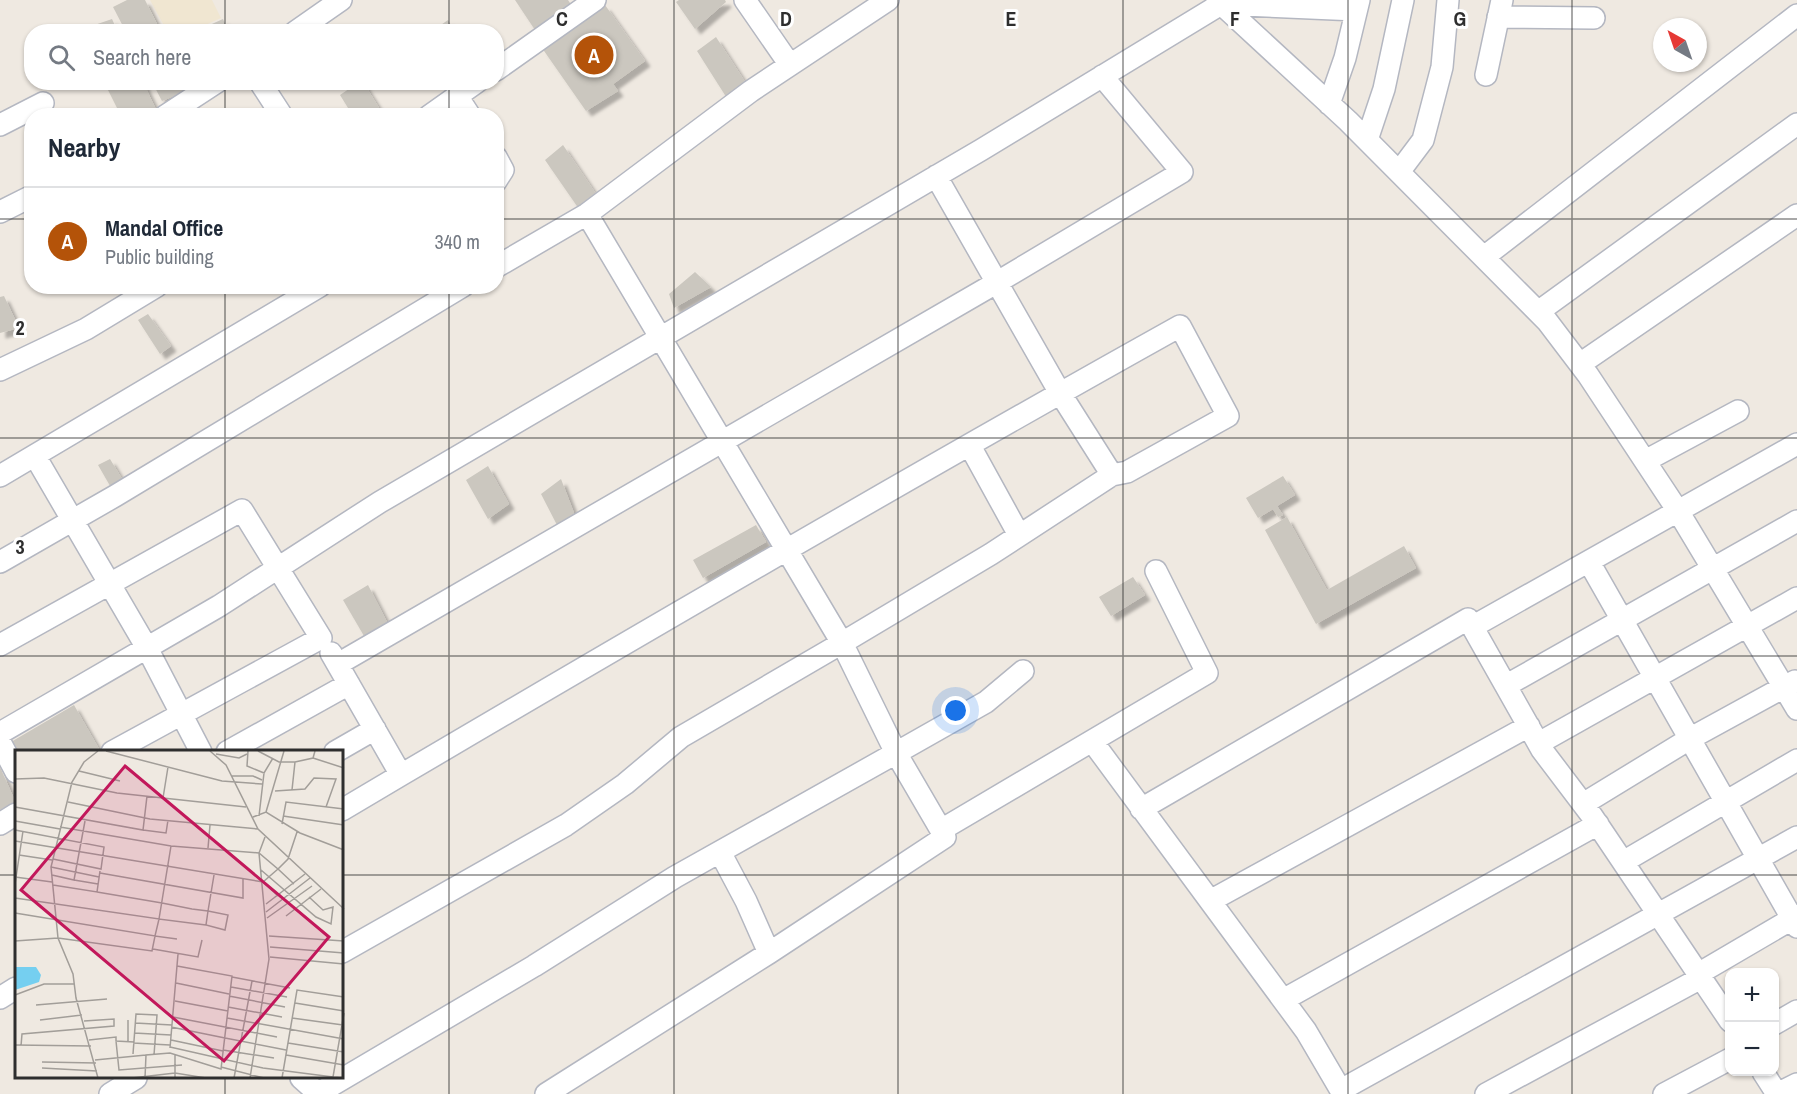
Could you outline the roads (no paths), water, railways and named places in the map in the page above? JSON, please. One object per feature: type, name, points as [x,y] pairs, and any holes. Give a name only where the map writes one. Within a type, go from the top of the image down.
[{"type":"street","points":[[306,24],[340,0]]},
{"type":"street","points":[[504,64],[595,0]]},
{"type":"street","points":[[745,0],[790,65]]},
{"type":"street","points":[[504,262],[587,214],[790,65],[888,0]]},
{"type":"street","points":[[1367,140],[1384,89],[1403,0]]},
{"type":"street","points":[[1399,172],[1423,140],[1442,67],[1448,0]]},
{"type":"street","points":[[0,733],[277,569],[380,502],[936,176],[1102,76],[1220,1],[1358,5],[1345,58],[1329,104]]},
{"type":"street","points":[[1220,1],[1367,140],[1538,312],[1580,364],[1678,511],[1748,625],[1791,683],[1797,709]]},
{"type":"street","points":[[1486,75],[1500,9],[1594,18]]},
{"type":"street","points":[[1484,257],[1797,15]]},
{"type":"street","points":[[338,664],[996,283],[1182,172],[1102,76]]},
{"type":"street","points":[[177,108],[205,90]]},
{"type":"street","points":[[265,90],[277,108]]},
{"type":"street","points":[[440,108],[466,90]]},
{"type":"street","points":[[457,96],[465,108]]},
{"type":"street","points":[[33,108],[43,103]]},
{"type":"street","points":[[0,125],[24,113]]},
{"type":"street","points":[[1538,312],[1797,124]]},
{"type":"street","points":[[936,176],[1060,393],[1112,475]]},
{"type":"street","points":[[0,212],[24,200]]},
{"type":"street","points":[[546,1094],[768,954],[945,837],[896,753],[842,644],[787,548],[724,441],[659,338],[587,214]]},
{"type":"street","points":[[1580,364],[1797,215]]},
{"type":"street","points":[[0,370],[86,329],[144,294]]},
{"type":"street","points":[[0,476],[307,294]]},
{"type":"street","points":[[0,562],[74,520],[450,294]]},
{"type":"street","points":[[344,809],[787,548],[1180,326],[1228,416],[1127,472],[1112,475],[842,644],[681,737],[625,784],[566,825],[344,951]]},
{"type":"street","points":[[1645,461],[1738,411]]},
{"type":"street","points":[[1472,627],[1797,444]]},
{"type":"street","points":[[970,446],[1019,535]]},
{"type":"street","points":[[35,456],[147,648],[200,750]]},
{"type":"street","points":[[0,645],[242,510],[338,664],[401,775]]},
{"type":"street","points":[[1507,685],[1797,521]]},
{"type":"street","points":[[1486,1094],[1796,921],[1588,562]]},
{"type":"street","points":[[941,830],[1207,674],[1156,571]]},
{"type":"street","points":[[1209,901],[1534,735],[1654,678],[1797,598]]},
{"type":"street","points":[[1141,809],[1468,619],[1534,735],[1598,824],[1725,1014]]},
{"type":"street","points":[[116,750],[321,638]]},
{"type":"street","points":[[344,1079],[534,966],[675,877],[986,702],[1023,671]]},
{"type":"street","points":[[1583,804],[1692,738],[1791,683]]},
{"type":"street","points":[[231,750],[349,684]]},
{"type":"street","points":[[338,750],[375,729]]},
{"type":"street","points":[[1092,741],[1306,1031],[1342,1092],[1797,837]]},
{"type":"street","points":[[0,742],[15,770]]},
{"type":"street","points":[[1623,862],[1797,760]]},
{"type":"street","points":[[0,824],[15,815]]},
{"type":"street","points":[[1283,1000],[1598,824]]},
{"type":"street","points":[[720,852],[746,901],[768,954]]},
{"type":"street","points":[[0,998],[15,989]]},
{"type":"street","points":[[1778,1022],[1797,1011]]},
{"type":"street","points":[[1664,1094],[1725,1062]]},
{"type":"street","points":[[1766,1076],[1777,1094],[1797,1084]]},
{"type":"street","points":[[110,1094],[133,1079]]},
{"type":"street","points":[[303,1079],[318,1094],[343,1079]]},
{"type":"place","name":"Mandal Office","points":[[594,55]]}]
